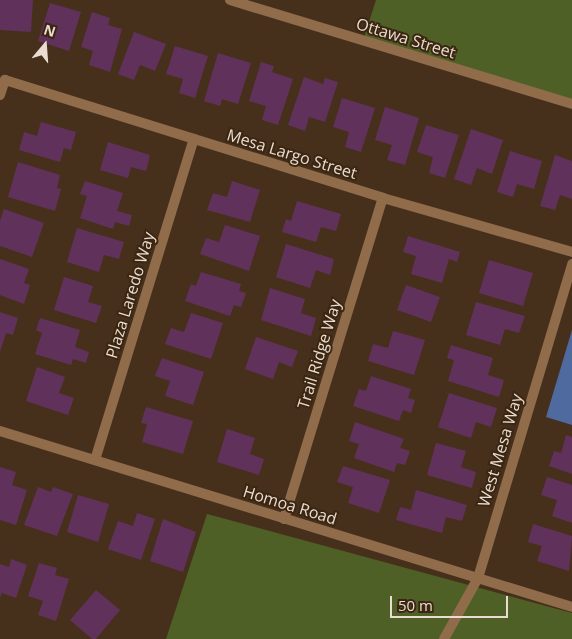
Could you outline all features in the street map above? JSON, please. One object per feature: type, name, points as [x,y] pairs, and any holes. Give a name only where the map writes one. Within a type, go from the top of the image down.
[{"type":"street","name":"Ottawa Street","points":[[230,0],[572,104]]},
{"type":"street","name":"Mesa Largo Street","points":[[0,95],[5,80],[383,198],[572,252]]},
{"type":"street","name":"Plaza Laredo Way","points":[[95,460],[194,140]]},
{"type":"street","name":"Trail Ridge Way","points":[[284,519],[383,198]]},
{"type":"street","name":"West Mesa Way","points":[[444,639],[478,578],[572,264]]},
{"type":"street","name":"Homoa Road","points":[[0,431],[572,607]]},
{"type":"green space","points":[[376,0],[572,0],[572,108],[363,41]]},
{"type":"green space","points":[[207,514],[572,613],[572,639],[166,639]]},
{"type":"water","points":[[572,330],[572,425],[546,417]]},
{"type":"building","points":[[0,0],[33,0],[31,32],[0,30]]},
{"type":"building","points":[[50,3],[81,12],[69,51],[38,41]]},
{"type":"building","points":[[92,12],[110,18],[108,25],[122,29],[110,72],[89,65],[93,51],[81,47]]},
{"type":"building","points":[[134,32],[166,44],[155,71],[140,65],[134,80],[118,74]]},
{"type":"building","points":[[175,46],[208,56],[195,98],[179,93],[183,79],[166,74]]},
{"type":"building","points":[[218,53],[251,63],[238,104],[222,99],[220,106],[204,101]]},
{"type":"building","points":[[261,62],[274,66],[272,72],[293,79],[278,125],[262,120],[266,106],[249,101]]},
{"type":"building","points":[[304,77],[323,84],[325,78],[338,82],[325,122],[309,117],[305,131],[288,125]]},
{"type":"building","points":[[342,98],[375,108],[361,152],[345,147],[349,132],[333,127]]},
{"type":"building","points":[[385,107],[419,118],[405,165],[387,160],[392,145],[375,140]]},
{"type":"building","points":[[41,122],[76,132],[71,150],[64,148],[60,162],[19,150],[24,132],[37,136]]},
{"type":"building","points":[[426,125],[459,135],[445,178],[429,173],[433,157],[417,152]]},
{"type":"building","points":[[471,129],[503,140],[492,174],[477,168],[471,185],[454,179]]},
{"type":"building","points":[[108,142],[150,155],[146,171],[131,167],[128,178],[100,170]]},
{"type":"building","points":[[510,151],[542,161],[534,189],[517,184],[513,197],[497,192]]},
{"type":"building","points":[[555,155],[572,161],[572,199],[560,195],[555,210],[540,206]]},
{"type":"building","points":[[18,162],[60,175],[57,188],[61,189],[55,211],[8,197]]},
{"type":"building","points":[[85,181],[123,193],[117,211],[132,215],[129,226],[115,222],[113,229],[80,218],[87,196],[80,194]]},
{"type":"building","points":[[232,181],[260,190],[250,222],[207,210],[213,193],[227,197]]},
{"type":"building","points":[[297,201],[341,214],[336,231],[321,227],[316,242],[282,232],[286,219],[291,221]]},
{"type":"building","points":[[4,209],[44,223],[32,257],[0,246],[0,221]]},
{"type":"building","points":[[225,225],[260,236],[249,271],[200,254],[206,238],[219,242]]},
{"type":"building","points":[[77,228],[124,242],[119,259],[104,255],[99,272],[67,262]]},
{"type":"building","points":[[408,236],[460,252],[457,262],[449,259],[442,283],[411,274],[416,256],[403,252]]},
{"type":"building","points":[[286,244],[334,259],[330,275],[316,270],[310,288],[276,277]]},
{"type":"building","points":[[0,259],[29,269],[24,283],[30,285],[24,304],[0,295]]},
{"type":"building","points":[[489,260],[533,273],[523,306],[479,293]]},
{"type":"building","points":[[201,272],[241,284],[239,291],[246,293],[241,307],[234,305],[230,316],[185,301],[191,284],[196,286]]},
{"type":"building","points":[[64,277],[93,286],[88,302],[102,306],[96,323],[54,310]]},
{"type":"building","points":[[406,285],[440,297],[431,322],[397,310]]},
{"type":"building","points":[[270,288],[305,299],[301,313],[316,318],[311,336],[261,320]]},
{"type":"building","points":[[476,302],[525,316],[519,333],[505,329],[500,345],[466,335]]},
{"type":"building","points":[[0,312],[18,318],[13,335],[6,333],[0,352]]},
{"type":"building","points":[[191,313],[223,323],[211,359],[165,344],[171,328],[184,332]]},
{"type":"building","points":[[40,318],[80,330],[75,347],[89,352],[86,363],[73,359],[71,365],[35,354],[42,333],[36,330]]},
{"type":"building","points":[[393,331],[425,340],[414,375],[368,361],[373,344],[388,348]]},
{"type":"building","points":[[256,337],[298,351],[292,367],[279,362],[273,379],[245,369]]},
{"type":"building","points":[[451,345],[493,358],[488,375],[504,380],[499,397],[448,381],[454,360],[447,358]]},
{"type":"building","points":[[162,358],[204,372],[193,405],[165,396],[170,381],[155,376]]},
{"type":"building","points":[[37,367],[65,377],[59,393],[74,398],[68,415],[26,401]]},
{"type":"building","points":[[371,376],[411,389],[408,398],[415,400],[411,413],[403,410],[399,421],[353,406],[359,389],[366,391]]},
{"type":"building","points":[[449,393],[497,408],[491,427],[476,422],[471,438],[438,427]]},
{"type":"building","points":[[146,407],[193,421],[183,454],[142,442],[147,424],[141,423]]},
{"type":"building","points":[[355,422],[404,439],[400,448],[410,451],[405,465],[397,463],[394,472],[354,458],[359,444],[349,441]]},
{"type":"building","points":[[227,429],[255,438],[250,454],[264,459],[259,475],[217,462]]},
{"type":"building","points":[[566,435],[572,437],[572,474],[549,466],[554,451],[561,453]]},
{"type":"building","points":[[436,443],[466,451],[461,467],[476,472],[472,488],[427,475]]},
{"type":"building","points":[[343,466],[390,480],[379,513],[348,503],[353,487],[337,482]]},
{"type":"building","points":[[0,467],[16,472],[12,485],[27,490],[16,525],[0,520]]},
{"type":"building","points":[[547,477],[572,485],[572,523],[552,516],[557,500],[541,495]]},
{"type":"building","points":[[38,487],[51,492],[53,487],[73,494],[57,536],[24,525]]},
{"type":"building","points":[[416,490],[467,505],[462,521],[446,517],[442,533],[396,520],[400,507],[411,510]]},
{"type":"building","points":[[78,495],[109,504],[98,542],[67,532]]},
{"type":"building","points":[[137,513],[155,519],[141,560],[108,549],[118,521],[133,526]]},
{"type":"building","points":[[163,519],[196,532],[183,572],[150,561]]},
{"type":"building","points":[[533,524],[572,536],[569,571],[537,561],[542,546],[528,542]]},
{"type":"building","points":[[11,559],[27,565],[16,598],[2,593],[0,598],[0,564],[9,567]]},
{"type":"building","points":[[39,563],[57,568],[55,575],[69,579],[56,621],[38,615],[43,601],[28,596]]},
{"type":"building","points":[[96,590],[120,610],[96,639],[92,639],[70,620]]}]
